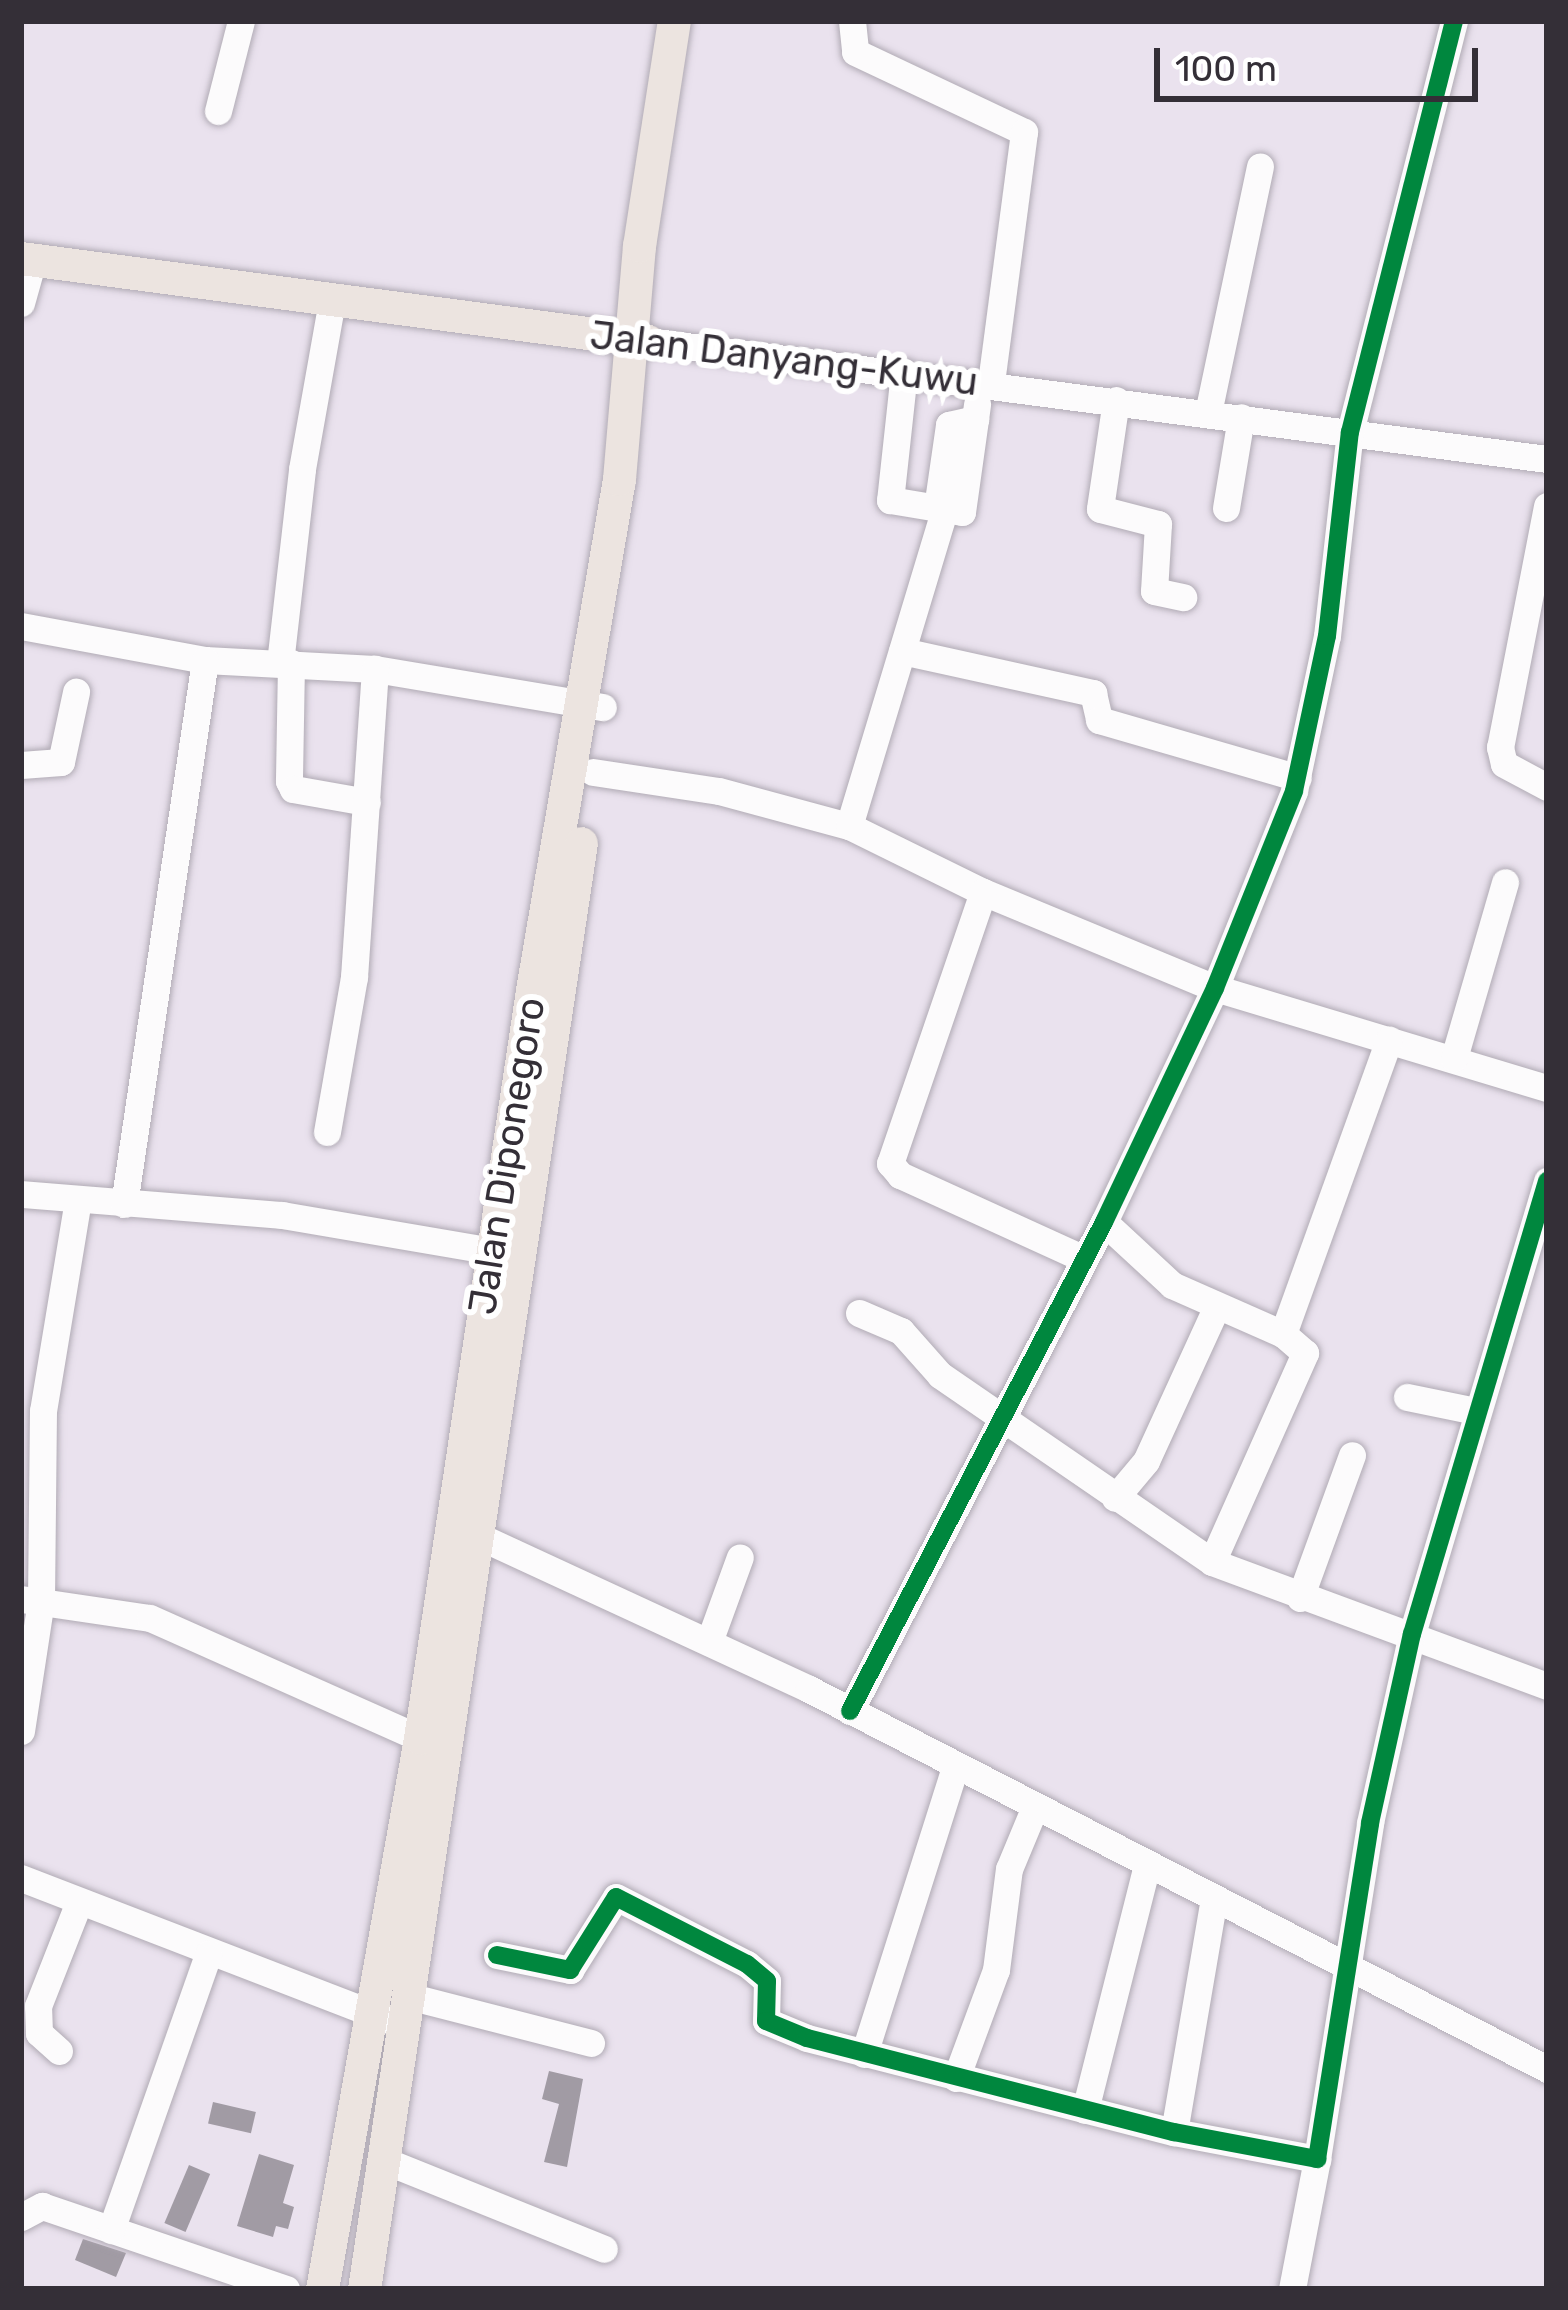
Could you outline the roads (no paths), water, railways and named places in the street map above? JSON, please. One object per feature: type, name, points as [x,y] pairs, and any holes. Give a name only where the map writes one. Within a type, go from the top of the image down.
[{"type":"main road","name":"Jalan Diponegoro","points":[[364,2289],[406,2011],[465,1529],[593,705],[679,23]]},
{"type":"main road","name":"Jalan Danyang-Kuwu","points":[[27,259],[639,341]]},
{"type":"main road","name":"Jalan Diponegoro","points":[[505,1253],[592,772],[593,705]]},
{"type":"main road","name":"Jalan Diponegoro","points":[[322,2289],[367,2012],[465,1529]]},
{"type":"street","points":[[218,111],[242,21]]},
{"type":"street","points":[[848,826],[902,651],[956,511],[949,425],[975,419],[985,383],[1024,132],[856,52],[852,21]]},
{"type":"street","points":[[850,1711],[1104,1222],[1215,988],[1298,778],[1327,636],[1349,432],[1454,21]]},
{"type":"street","points":[[1208,413],[1260,166]]},
{"type":"street","points":[[21,303],[27,259]]},
{"type":"street","points":[[332,300],[302,469],[286,663],[289,782],[293,789],[368,802]]},
{"type":"street","name":"Jalan Danyang-Kuwu","points":[[639,341],[1547,459]]},
{"type":"street","points":[[904,372],[890,500],[956,511]]},
{"type":"street","points":[[1116,400],[1100,509],[1159,524],[1154,591],[1183,597]]},
{"type":"street","points":[[1226,508],[1241,417]]},
{"type":"street","points":[[1547,506],[1500,747],[1513,772],[1547,787]]},
{"type":"street","points":[[21,626],[205,660],[375,669],[593,705]]},
{"type":"street","points":[[902,651],[1093,693],[1099,720],[1298,778]]},
{"type":"street","points":[[124,1204],[205,660]]},
{"type":"street","points":[[327,1132],[354,976],[375,669]]},
{"type":"street","points":[[21,765],[61,762],[76,692]]},
{"type":"street","points":[[592,772],[719,791],[848,826],[983,892],[1215,988],[1547,1088]]},
{"type":"street","points":[[1454,1058],[1505,882]]},
{"type":"street","points":[[983,892],[890,1163],[900,1175],[1084,1259]]},
{"type":"street","points":[[1282,1334],[1389,1039]]},
{"type":"street","points":[[1292,2289],[1351,1970],[1370,1823],[1412,1634],[1474,1411],[1547,1180]]},
{"type":"street","points":[[21,1194],[282,1215],[505,1253]]},
{"type":"street","points":[[21,1731],[43,1411],[78,1200]]},
{"type":"street","points":[[1104,1222],[1172,1286],[1282,1334],[1331,1367]]},
{"type":"street","points":[[1115,1498],[1146,1462],[1216,1309]]},
{"type":"street","points":[[859,1313],[901,1331],[940,1375],[1212,1562],[1547,1686]]},
{"type":"street","points":[[1212,1562],[1305,1353]]},
{"type":"street","points":[[1407,1397],[1474,1411]]},
{"type":"street","points":[[1300,1598],[1352,1455]]},
{"type":"street","points":[[465,1529],[850,1711],[1213,1903],[1547,2069]]},
{"type":"street","points":[[709,1642],[740,1557]]},
{"type":"street","points":[[31,1600],[150,1618],[214,1641],[420,1738]]},
{"type":"street","points":[[865,2054],[955,1767]]},
{"type":"street","points":[[956,2078],[997,1970],[1009,1870],[1034,1809]]},
{"type":"street","points":[[1085,2110],[1146,1868]]},
{"type":"street","points":[[21,1878],[367,2012],[406,2011],[591,2043]]},
{"type":"street","points":[[497,1955],[571,1970],[616,1897],[695,1933],[765,1977],[768,2023],[865,2054],[1085,2110],[1317,2159]]},
{"type":"street","points":[[40,2037],[38,2006],[79,1902]]},
{"type":"street","points":[[1174,2132],[1213,1903]]},
{"type":"street","points":[[111,2230],[208,1954]]},
{"type":"street","points":[[383,2159],[604,2249]]},
{"type":"street","points":[[21,2217],[42,2206],[286,2289]]}]
